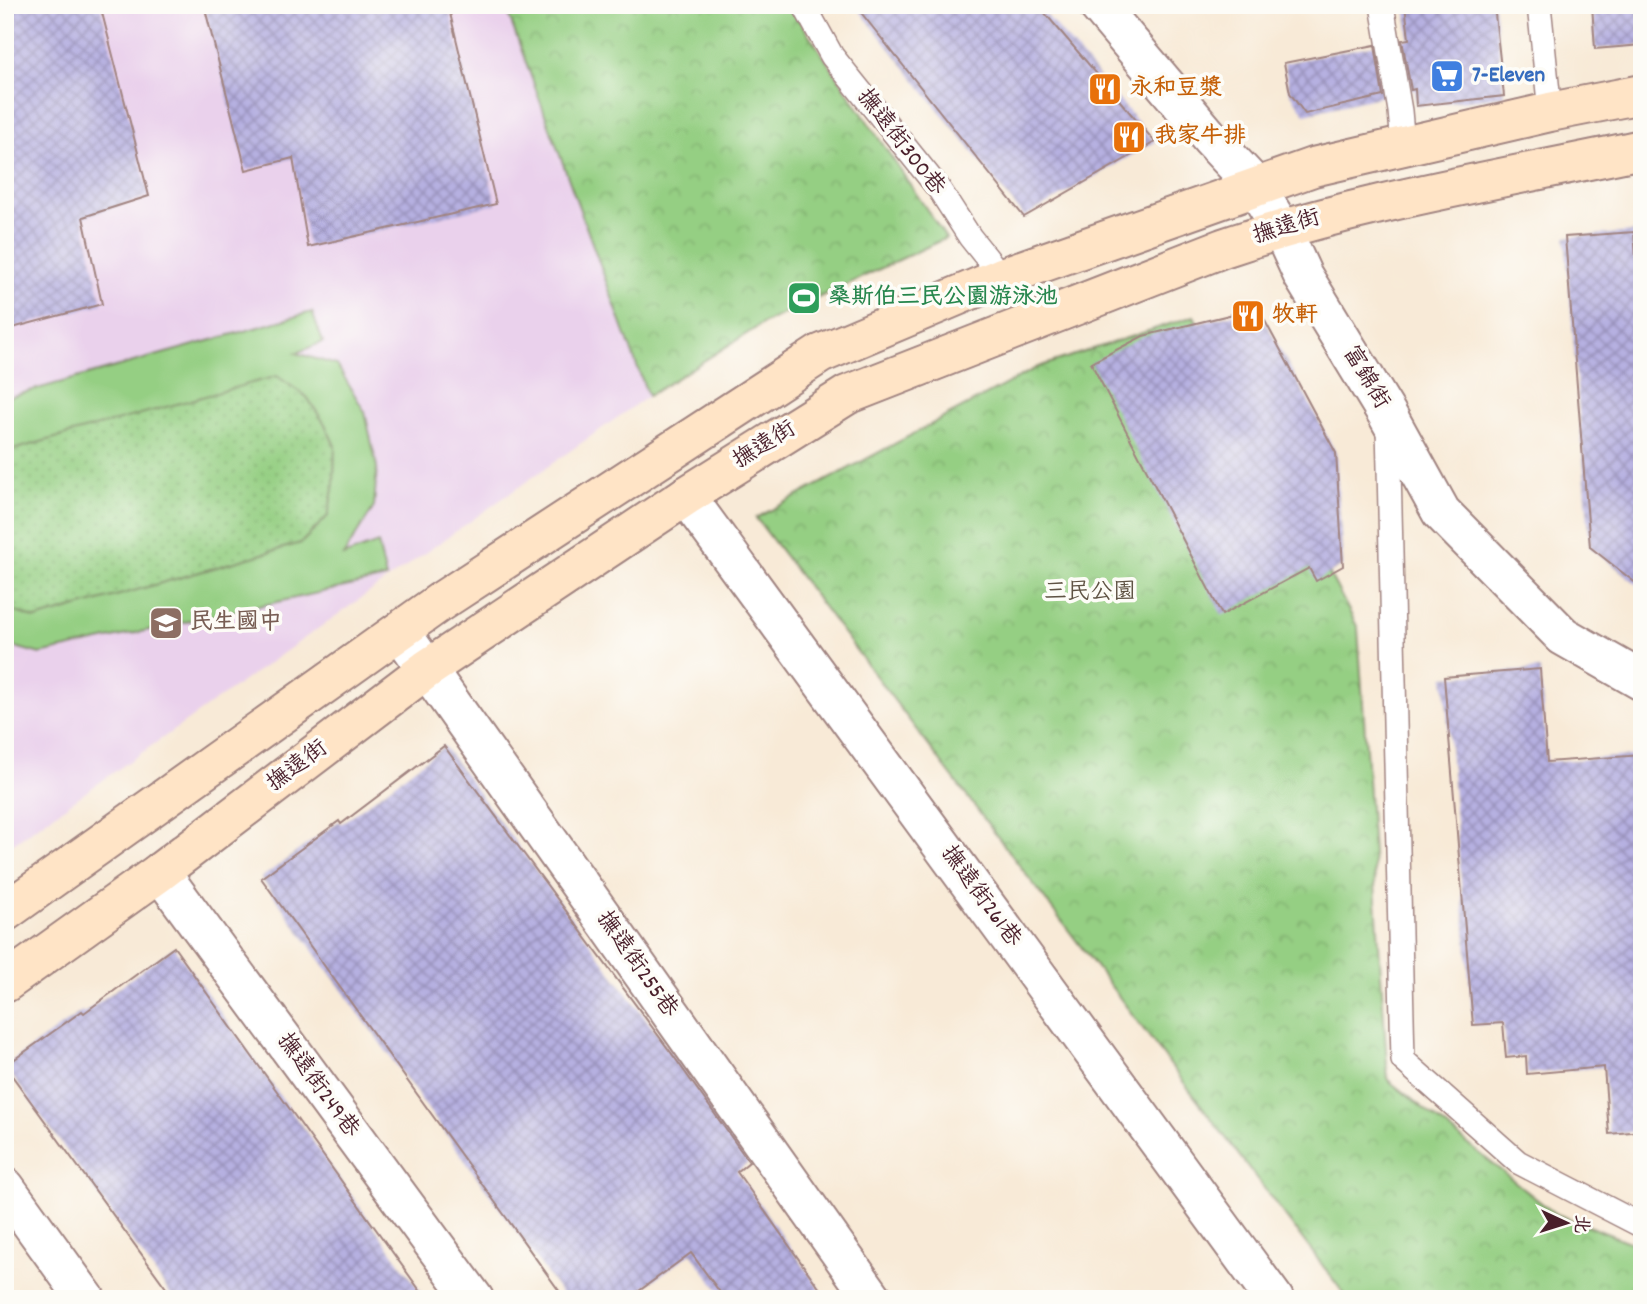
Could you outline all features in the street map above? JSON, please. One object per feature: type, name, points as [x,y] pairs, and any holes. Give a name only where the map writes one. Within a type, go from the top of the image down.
[{"type":"street","name":"富錦街","points":[[1098,5],[1211,139],[1255,186],[1281,228],[1303,276],[1387,414],[1441,512],[1563,636],[1642,681]]},
{"type":"street","name":"撫遠街","points":[[5,912],[455,591],[820,354],[1002,277],[1313,167],[1550,112],[1642,94]]},
{"type":"street","name":"撫遠街","points":[[5,983],[160,872],[428,669],[686,496],[847,395],[1223,248],[1281,228],[1333,214],[1642,149]]},
{"type":"street","name":"撫遠街261巷","points":[[686,496],[1274,1299]]},
{"type":"street","name":"撫遠街255巷","points":[[400,631],[873,1299]]},
{"type":"street","name":"撫遠街249巷","points":[[160,872],[474,1299]]},
{"type":"street","points":[[5,1187],[86,1299]]},
{"type":"lane","name":"撫遠街300巷","points":[[804,5],[832,56],[939,189],[970,237],[1002,277]]},
{"type":"lane","points":[[1382,5],[1403,145]]},
{"type":"lane","points":[[1539,5],[1550,112]]},
{"type":"lane","points":[[1387,414],[1403,1060],[1518,1162],[1642,1226]]},
{"type":"shaded area","name":"民生國中","points":[[5,5],[505,5],[648,396],[5,849]]},
{"type":"green space","points":[[505,5],[789,5],[946,238],[764,323],[648,396]]},
{"type":"green space","points":[[312,312],[323,342],[296,353],[337,365],[365,412],[377,467],[374,507],[343,556],[378,543],[386,578],[40,654],[5,644],[5,608],[36,619],[301,543],[328,516],[334,484],[335,446],[325,424],[307,397],[277,376],[5,452],[5,398]]},
{"type":"green space","name":"三民公園","points":[[1194,316],[1358,628],[1388,1080],[1554,1213],[1642,1247],[1642,1299],[1348,1299],[756,518],[1038,367]]},
{"type":"green space","points":[[277,375],[307,397],[325,424],[335,446],[334,484],[328,516],[301,543],[36,619],[5,608],[5,452]]},
{"type":"building","points":[[5,5],[100,5],[149,196],[83,217],[102,304],[5,330]]},
{"type":"building","points":[[204,5],[448,5],[496,204],[308,247],[293,158],[246,170]]},
{"type":"building","points":[[855,5],[1038,5],[1155,142],[1024,217]]},
{"type":"building","points":[[1405,5],[1494,5],[1504,96],[1416,106],[1415,89],[1411,90],[1402,40],[1409,39]]},
{"type":"building","points":[[1592,5],[1642,5],[1642,45],[1595,49]]},
{"type":"building","points":[[1375,45],[1383,96],[1305,114],[1290,93],[1284,63]]},
{"type":"building","points":[[1634,232],[1642,333],[1642,588],[1590,547],[1565,237]]},
{"type":"building","points":[[1258,308],[1336,453],[1343,566],[1316,581],[1309,568],[1222,615],[1091,363],[1143,336]]},
{"type":"building","points":[[1540,669],[1547,762],[1642,755],[1642,1131],[1609,1134],[1604,1067],[1527,1074],[1526,1056],[1506,1058],[1503,1023],[1473,1025],[1444,677]]},
{"type":"building","points":[[444,746],[749,1162],[737,1172],[827,1299],[725,1299],[691,1253],[628,1299],[565,1299],[261,878],[339,821],[341,824]]},
{"type":"building","points":[[174,947],[426,1299],[174,1299],[5,1066],[82,1011],[84,1013]]},
{"type":"place","name":"7-Eleven","points":[[1447,76]]},
{"type":"place","name":"永和豆漿","points":[[1105,89]]},
{"type":"place","name":"我家牛排","points":[[1129,137]]},
{"type":"place","name":"桑斯伯三民公園游泳池","points":[[804,298]]},
{"type":"place","name":"牧軒","points":[[1248,316]]},
{"type":"place","name":"民生國中","points":[[166,623]]}]
